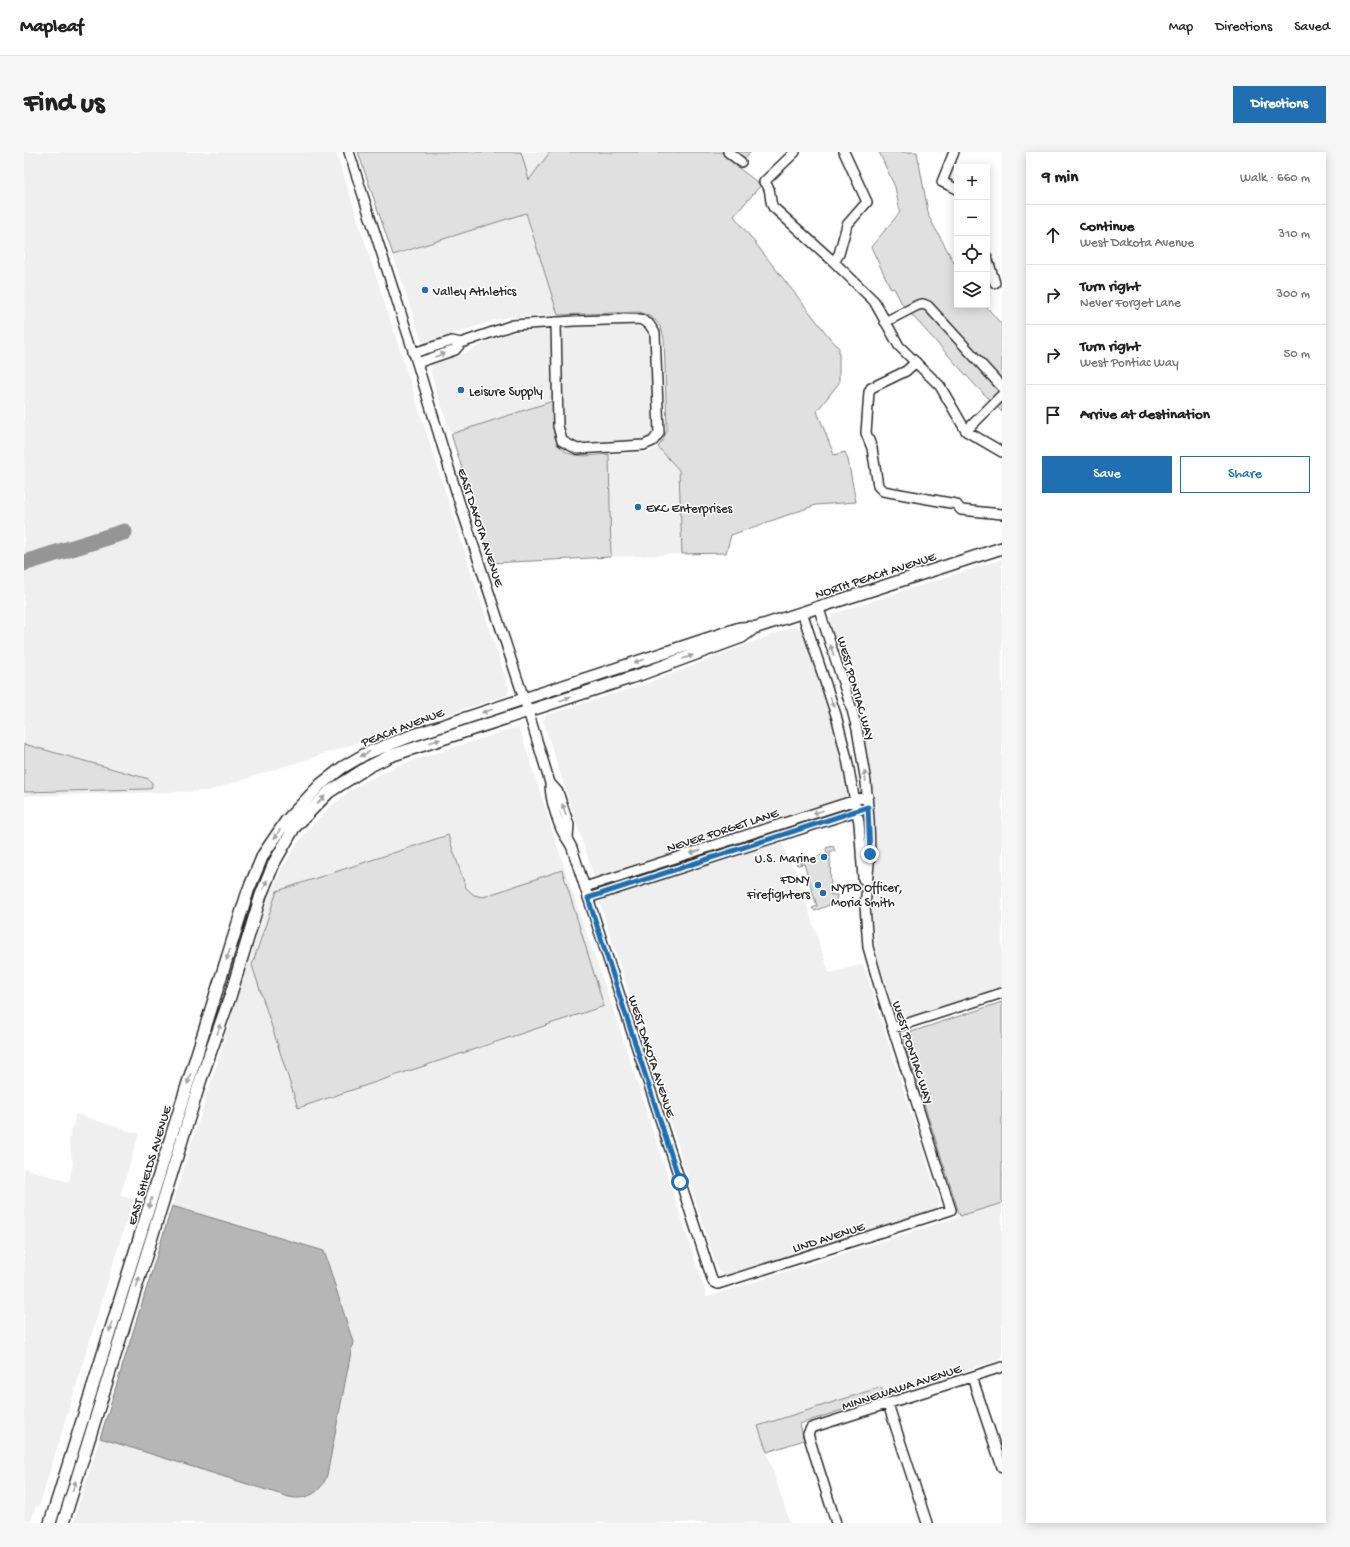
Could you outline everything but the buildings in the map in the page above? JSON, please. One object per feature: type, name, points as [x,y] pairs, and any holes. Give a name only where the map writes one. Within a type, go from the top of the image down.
[{"type":"main road","name":"NORTH PEACH AVENUE","points":[[524,698],[740,628],[756,627],[1002,548]]},
{"type":"main road","name":"NORTH PEACH AVENUE","points":[[528,711],[653,670],[742,637],[756,627]]},
{"type":"main road","name":"PEACH AVENUE","points":[[290,825],[321,784],[343,767],[367,753],[411,736],[524,698]]},
{"type":"main road","points":[[290,825],[329,792],[368,767],[390,756],[528,711]]},
{"type":"main road","name":"EAST SHIELDS AVENUE","points":[[50,1523],[248,891],[263,855],[290,825]]},
{"type":"main road","name":"EAST SHIELDS AVENUE","points":[[62,1523],[201,1079],[230,997],[261,895],[290,825]]},
{"type":"main road","points":[[240,918],[253,922]]},
{"type":"street","name":"EAST DAKOTA AVENUE","points":[[349,152],[417,363],[459,501],[524,698]]},
{"type":"street","points":[[728,152],[741,162]]},
{"type":"street","points":[[795,152],[764,182],[768,186],[773,207],[834,262],[874,301],[899,346],[940,386],[966,430],[1002,452]]},
{"type":"street","points":[[834,262],[839,254],[847,225],[867,202],[844,152]]},
{"type":"street","points":[[954,152],[942,182],[954,188]]},
{"type":"street","points":[[990,266],[996,283]]},
{"type":"street","points":[[885,322],[918,305],[923,304],[928,306],[1002,387]]},
{"type":"street","points":[[417,363],[455,350],[461,343],[513,325],[556,322],[640,319],[649,324],[655,333],[659,433],[653,441],[644,445],[577,449],[562,441],[558,426],[556,322]]},
{"type":"street","points":[[413,353],[452,341],[461,343]]},
{"type":"street","points":[[916,362],[906,371],[871,388],[869,392],[866,433],[872,448],[878,486],[883,490],[956,504],[961,510],[1002,514]]},
{"type":"street","points":[[966,430],[1002,395]]},
{"type":"street","name":"WEST PONTIAC WAY","points":[[818,606],[857,729],[868,796],[870,854],[866,898]]},
{"type":"street","name":"WEST PONTIAC WAY","points":[[802,612],[836,715],[848,759],[857,811],[866,898],[868,947],[951,1210]]},
{"type":"street","name":"WEST DAKOTA AVENUE","points":[[524,698],[550,783],[558,792],[569,825],[568,838],[713,1282]]},
{"type":"street","name":"NEVER FORGET LANE","points":[[585,887],[868,796]]},
{"type":"street","name":"NEVER FORGET LANE","points":[[588,898],[868,807]]},
{"type":"street","points":[[893,1028],[1002,992]]},
{"type":"street","name":"LIND AVENUE","points":[[713,1282],[715,1284],[721,1284],[951,1210]]},
{"type":"street","name":"MINNEWAWA AVENUE","points":[[836,1523],[808,1434],[808,1431],[811,1428],[1002,1367]]},
{"type":"street","points":[[972,1377],[1002,1467]]},
{"type":"street","points":[[888,1404],[927,1523]]},
{"type":"shaded area","points":[[24,152],[336,152],[509,689],[507,695],[208,791],[24,796]]},
{"type":"shaded area","points":[[358,152],[521,152],[529,180],[550,152],[751,152],[736,166],[761,185],[734,216],[839,348],[839,383],[817,411],[834,455],[845,452],[848,460],[856,502],[816,505],[731,535],[726,553],[682,554],[679,470],[658,447],[667,430],[664,339],[661,329],[656,321],[639,312],[558,315],[526,213],[393,255]]},
{"type":"shaded area","points":[[521,152],[550,152],[529,180]]},
{"type":"shaded area","points":[[879,152],[917,152],[929,217],[954,263],[954,308],[988,308],[1002,325],[1002,412],[975,385],[902,304],[894,288],[891,289],[871,247],[900,212],[895,187]]},
{"type":"shaded area","points":[[526,213],[558,315],[498,319],[427,343],[421,340],[393,255]]},
{"type":"shaded area","points":[[635,325],[645,329],[652,340],[654,423],[651,435],[646,440],[639,442],[579,443],[572,440],[567,436],[564,429],[562,331],[565,327],[569,326]]},
{"type":"shaded area","points":[[545,328],[550,330],[552,335],[553,401],[451,434],[430,371],[432,365],[468,352],[486,342],[508,334]]},
{"type":"shaded area","points":[[553,401],[553,430],[562,449],[572,455],[588,456],[609,454],[611,557],[492,563],[451,434]]},
{"type":"shaded area","points":[[658,447],[679,470],[682,554],[611,557],[609,454],[650,452]]},
{"type":"shaded area","points":[[1002,559],[1002,987],[901,1019],[895,1014],[877,954],[872,911],[873,836],[871,790],[868,768],[861,725],[830,623],[830,618],[833,614]]},
{"type":"shaded area","points":[[795,626],[803,630],[828,705],[843,761],[849,793],[847,797],[599,877],[594,877],[543,721],[546,715],[643,685]]},
{"type":"shaded area","points":[[514,728],[520,730],[707,1297],[1002,1203],[1002,1359],[884,1396],[881,1387],[758,1426],[790,1523],[73,1523],[100,1438],[289,1497],[302,1498],[311,1495],[324,1252],[172,1206],[269,898],[281,870],[297,844],[311,826],[330,807],[351,790],[373,777],[405,763]]},
{"type":"shaded area","points":[[24,744],[149,779],[152,783],[152,787],[147,789],[24,792]]},
{"type":"shaded area","points":[[448,835],[466,888],[474,895],[483,897],[562,870],[604,1006],[298,1108],[252,965],[277,891]]},
{"type":"shaded area","points":[[782,842],[787,856],[795,869],[829,973],[863,964],[940,1203],[935,1209],[724,1276],[718,1271],[600,903],[605,898]]},
{"type":"shaded area","points":[[833,846],[835,851],[830,851],[831,895],[837,895],[836,902],[815,911],[812,908],[817,906],[804,864],[797,865],[795,859],[798,857],[800,863],[827,853],[826,848]]},
{"type":"shaded area","points":[[1002,1002],[1002,1203],[960,1216],[904,1042],[904,1037],[908,1033]]},
{"type":"shaded area","points":[[76,1114],[139,1134],[120,1196],[133,1199],[39,1507],[36,1506],[31,1520],[24,1519],[24,1168],[69,1182],[73,1164],[69,1140]]},
{"type":"shaded area","points":[[172,1206],[324,1251],[353,1342],[327,1475],[325,1481],[313,1494],[302,1498],[289,1497],[100,1438]]},
{"type":"shaded area","points":[[881,1387],[884,1396],[800,1424],[804,1440],[767,1452],[758,1426]]},
{"type":"taxiway","points":[[24,563],[124,532]]},
{"type":"place","name":"Valley Athletics","points":[[425,290]]},
{"type":"place","name":"Leisure Supply","points":[[461,390]]},
{"type":"place","name":"EKC Enterprises","points":[[638,507]]},
{"type":"place","name":"U.S. Marine","points":[[824,857]]},
{"type":"place","name":"FDNY Firefighters","points":[[818,885]]},
{"type":"place","name":"NYPD Officer, Moria Smith","points":[[823,893]]},
{"type":"route","points":[[680,1182],[588,898],[868,807],[870,854]]}]
